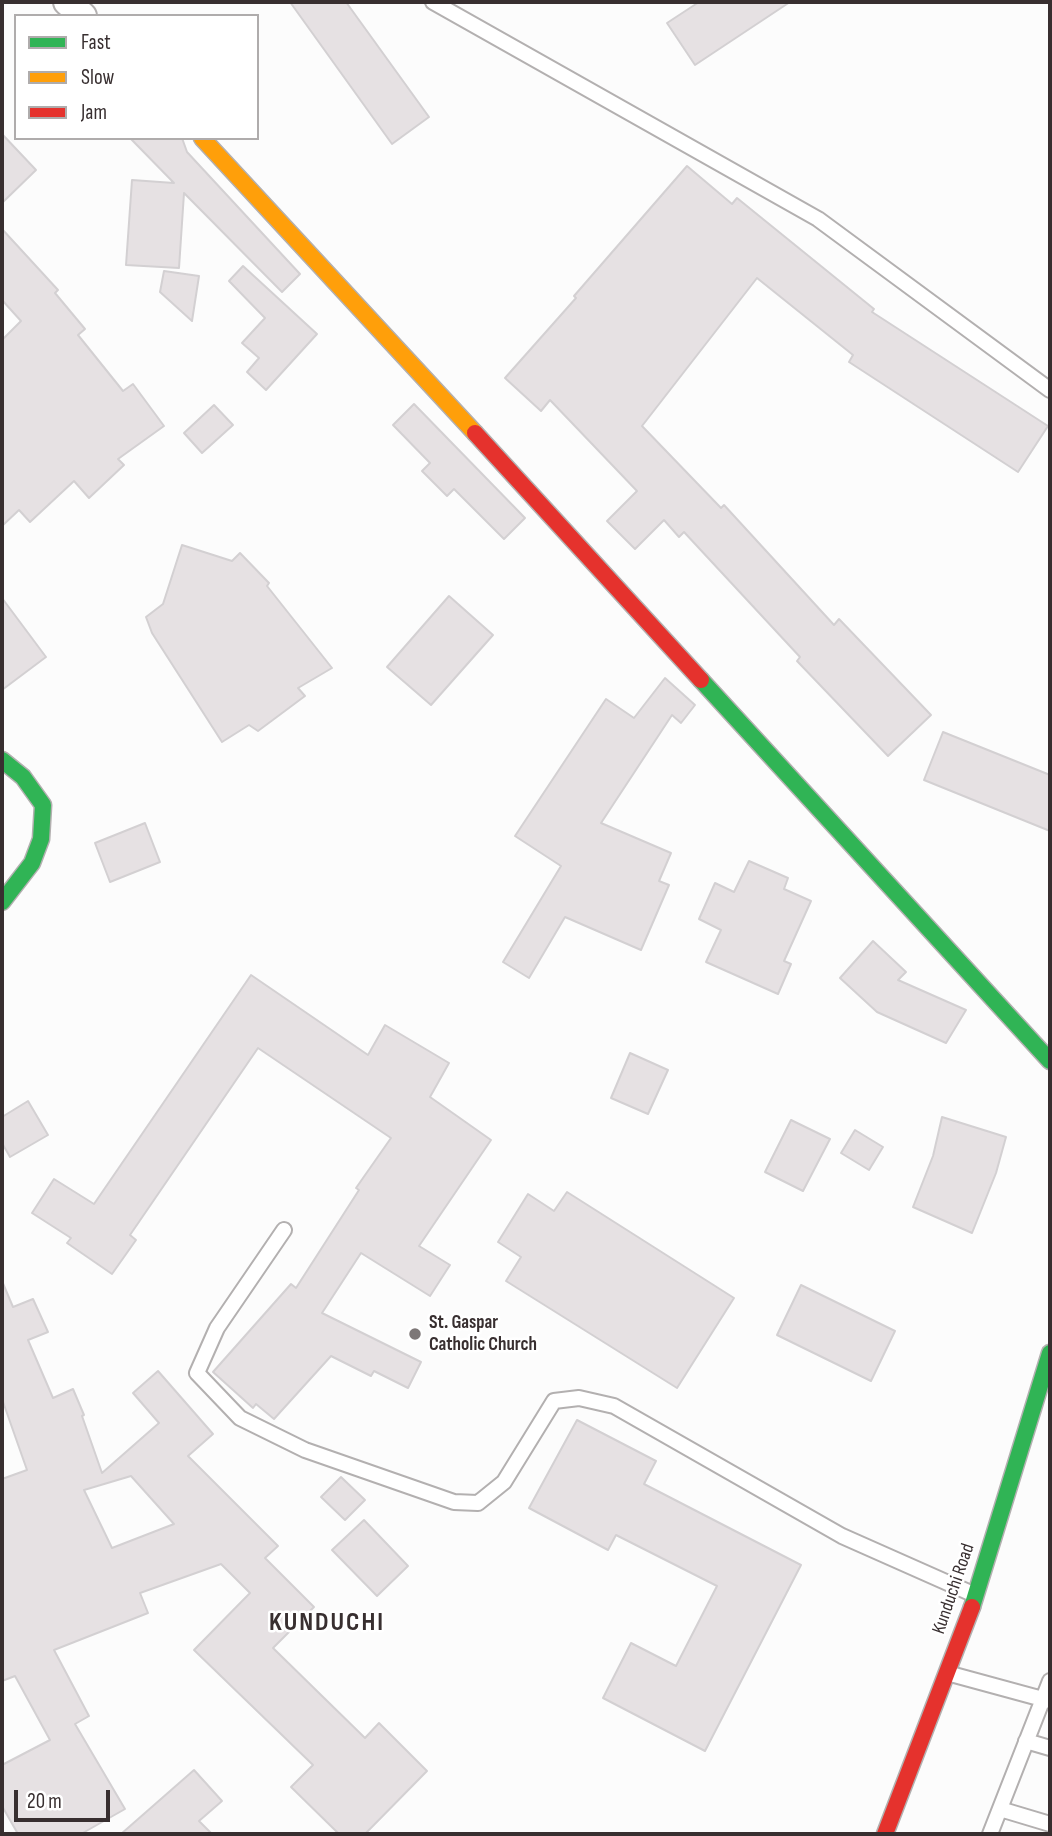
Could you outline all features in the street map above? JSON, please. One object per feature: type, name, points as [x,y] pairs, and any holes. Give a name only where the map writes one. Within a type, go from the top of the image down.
[{"type":"street","points":[[67,2],[81,14]]},
{"type":"street","points":[[204,140],[422,374],[1050,1061]]},
{"type":"street","points":[[2,760],[23,777],[43,805],[41,839],[32,863],[2,902]]},
{"type":"street","name":"Kunduchi Road","points":[[885,1834],[976,1596],[1050,1353]]},
{"type":"lane","points":[[433,2],[818,219],[1050,390]]},
{"type":"lane","points":[[284,1230],[217,1328],[197,1373],[240,1418],[305,1450],[454,1502],[478,1503],[504,1482],[554,1401],[579,1398],[614,1406],[842,1536],[976,1596]]},
{"type":"lane","points":[[947,1673],[1047,1700]]},
{"type":"lane","points":[[990,1834],[1026,1741],[1047,1700],[1050,1681]]},
{"type":"lane","points":[[1026,1741],[1050,1748]]},
{"type":"lane","points":[[1000,1809],[1050,1824]]},
{"type":"building","points":[[290,2],[346,2],[429,117],[392,144]]},
{"type":"building","points":[[699,2],[790,2],[695,65],[667,23]]},
{"type":"building","points":[[2,134],[36,170],[2,203]]},
{"type":"building","points":[[132,140],[183,140],[187,152],[300,274],[282,292],[184,193],[179,268],[126,265],[132,180],[174,183]]},
{"type":"building","points":[[687,166],[732,204],[737,198],[874,309],[872,312],[1048,426],[1018,472],[849,362],[853,355],[757,278],[642,426],[721,508],[724,505],[834,625],[839,619],[931,715],[888,756],[797,661],[800,657],[684,532],[679,537],[664,520],[635,549],[607,521],[637,491],[550,400],[541,411],[505,378]]},
{"type":"building","points":[[2,229],[58,290],[55,293],[85,329],[78,335],[123,391],[133,384],[164,426],[118,459],[124,465],[89,498],[74,481],[30,522],[19,510],[2,526],[2,340],[21,321],[2,300]]},
{"type":"building","points":[[243,266],[317,334],[266,390],[247,372],[259,358],[242,343],[265,318],[229,281]]},
{"type":"building","points":[[164,271],[199,276],[192,321],[160,292]]},
{"type":"building","points":[[414,404],[525,518],[504,539],[454,489],[447,496],[422,471],[430,463],[393,425]]},
{"type":"building","points":[[214,405],[233,425],[202,453],[184,433]]},
{"type":"building","points":[[182,545],[232,561],[240,553],[269,583],[267,586],[332,668],[298,688],[305,696],[258,731],[249,725],[222,742],[152,633],[146,617],[163,604]]},
{"type":"building","points":[[449,596],[493,635],[431,705],[387,667]]},
{"type":"building","points":[[2,598],[46,657],[2,690]]},
{"type":"building","points":[[665,678],[695,705],[681,723],[672,715],[601,823],[671,853],[659,881],[669,885],[641,950],[565,917],[529,978],[503,962],[561,866],[515,836],[606,699],[634,718]]},
{"type":"building","points":[[943,732],[1050,775],[1050,831],[924,780]]},
{"type":"building","points":[[145,823],[160,862],[110,882],[95,843]]},
{"type":"building","points":[[749,861],[788,878],[784,889],[811,901],[784,961],[791,964],[778,994],[706,962],[721,930],[699,919],[715,883],[734,892]]},
{"type":"building","points":[[873,941],[906,972],[898,980],[966,1010],[946,1043],[877,1012],[840,978]]},
{"type":"building","points":[[251,975],[368,1055],[385,1025],[449,1063],[430,1097],[491,1140],[419,1246],[450,1265],[430,1296],[361,1253],[322,1313],[421,1362],[408,1388],[374,1371],[371,1376],[331,1356],[274,1419],[256,1404],[253,1408],[213,1372],[291,1284],[296,1288],[359,1190],[356,1188],[391,1138],[258,1048],[130,1235],[136,1240],[112,1274],[67,1243],[71,1238],[32,1213],[54,1179],[94,1204]]},
{"type":"building","points":[[630,1053],[668,1070],[648,1114],[611,1098]]},
{"type":"building","points":[[28,1101],[48,1135],[10,1157],[2,1143],[2,1117]]},
{"type":"building","points":[[942,1117],[1006,1137],[996,1173],[972,1233],[913,1207],[933,1156]]},
{"type":"building","points":[[791,1120],[830,1139],[803,1191],[765,1172]]},
{"type":"building","points":[[855,1130],[883,1147],[869,1170],[841,1153]]},
{"type":"building","points":[[567,1192],[734,1298],[677,1388],[506,1281],[521,1257],[498,1242],[528,1194],[554,1211]]},
{"type":"building","points":[[2,1281],[13,1307],[33,1299],[48,1332],[28,1340],[53,1398],[73,1389],[102,1473],[159,1423],[133,1393],[158,1371],[213,1434],[188,1456],[278,1546],[265,1558],[314,1607],[273,1648],[365,1738],[379,1723],[427,1771],[365,1834],[339,1834],[291,1787],[313,1765],[194,1650],[250,1593],[221,1564],[140,1593],[148,1613],[54,1650],[89,1716],[75,1724],[125,1809],[81,1834],[18,1834],[2,1806],[2,1765],[50,1740],[15,1676],[2,1681],[2,1479],[27,1470],[2,1399]],"holes":[[[131,1476],[174,1524],[112,1548],[84,1490]]]},
{"type":"building","points":[[801,1285],[895,1331],[871,1381],[777,1335]]},
{"type":"building","points":[[577,1420],[656,1461],[644,1484],[801,1565],[705,1751],[603,1698],[631,1643],[676,1666],[717,1586],[616,1535],[608,1550],[529,1508]]},
{"type":"building","points":[[341,1477],[365,1500],[345,1520],[321,1497]]},
{"type":"building","points":[[364,1520],[408,1566],[377,1596],[332,1550]]},
{"type":"building","points":[[194,1770],[222,1801],[199,1821],[212,1834],[121,1834]]},
{"type":"traffic: fast","points":[[701,680],[1050,1061]]},
{"type":"traffic: fast","points":[[2,760],[23,777],[43,805],[41,839],[32,863],[2,902]]},
{"type":"traffic: fast","points":[[972,1607],[1050,1353]]},
{"type":"traffic: slow","points":[[204,140],[475,433]]},
{"type":"traffic: jam","points":[[475,433],[701,680]]},
{"type":"traffic: jam","points":[[885,1834],[972,1607]]},
{"type":"place","name":"St. Gaspar Catholic Church","points":[[415,1334]]},
{"type":"district","name":"KUNDUCHI","points":[[327,1623]]}]
